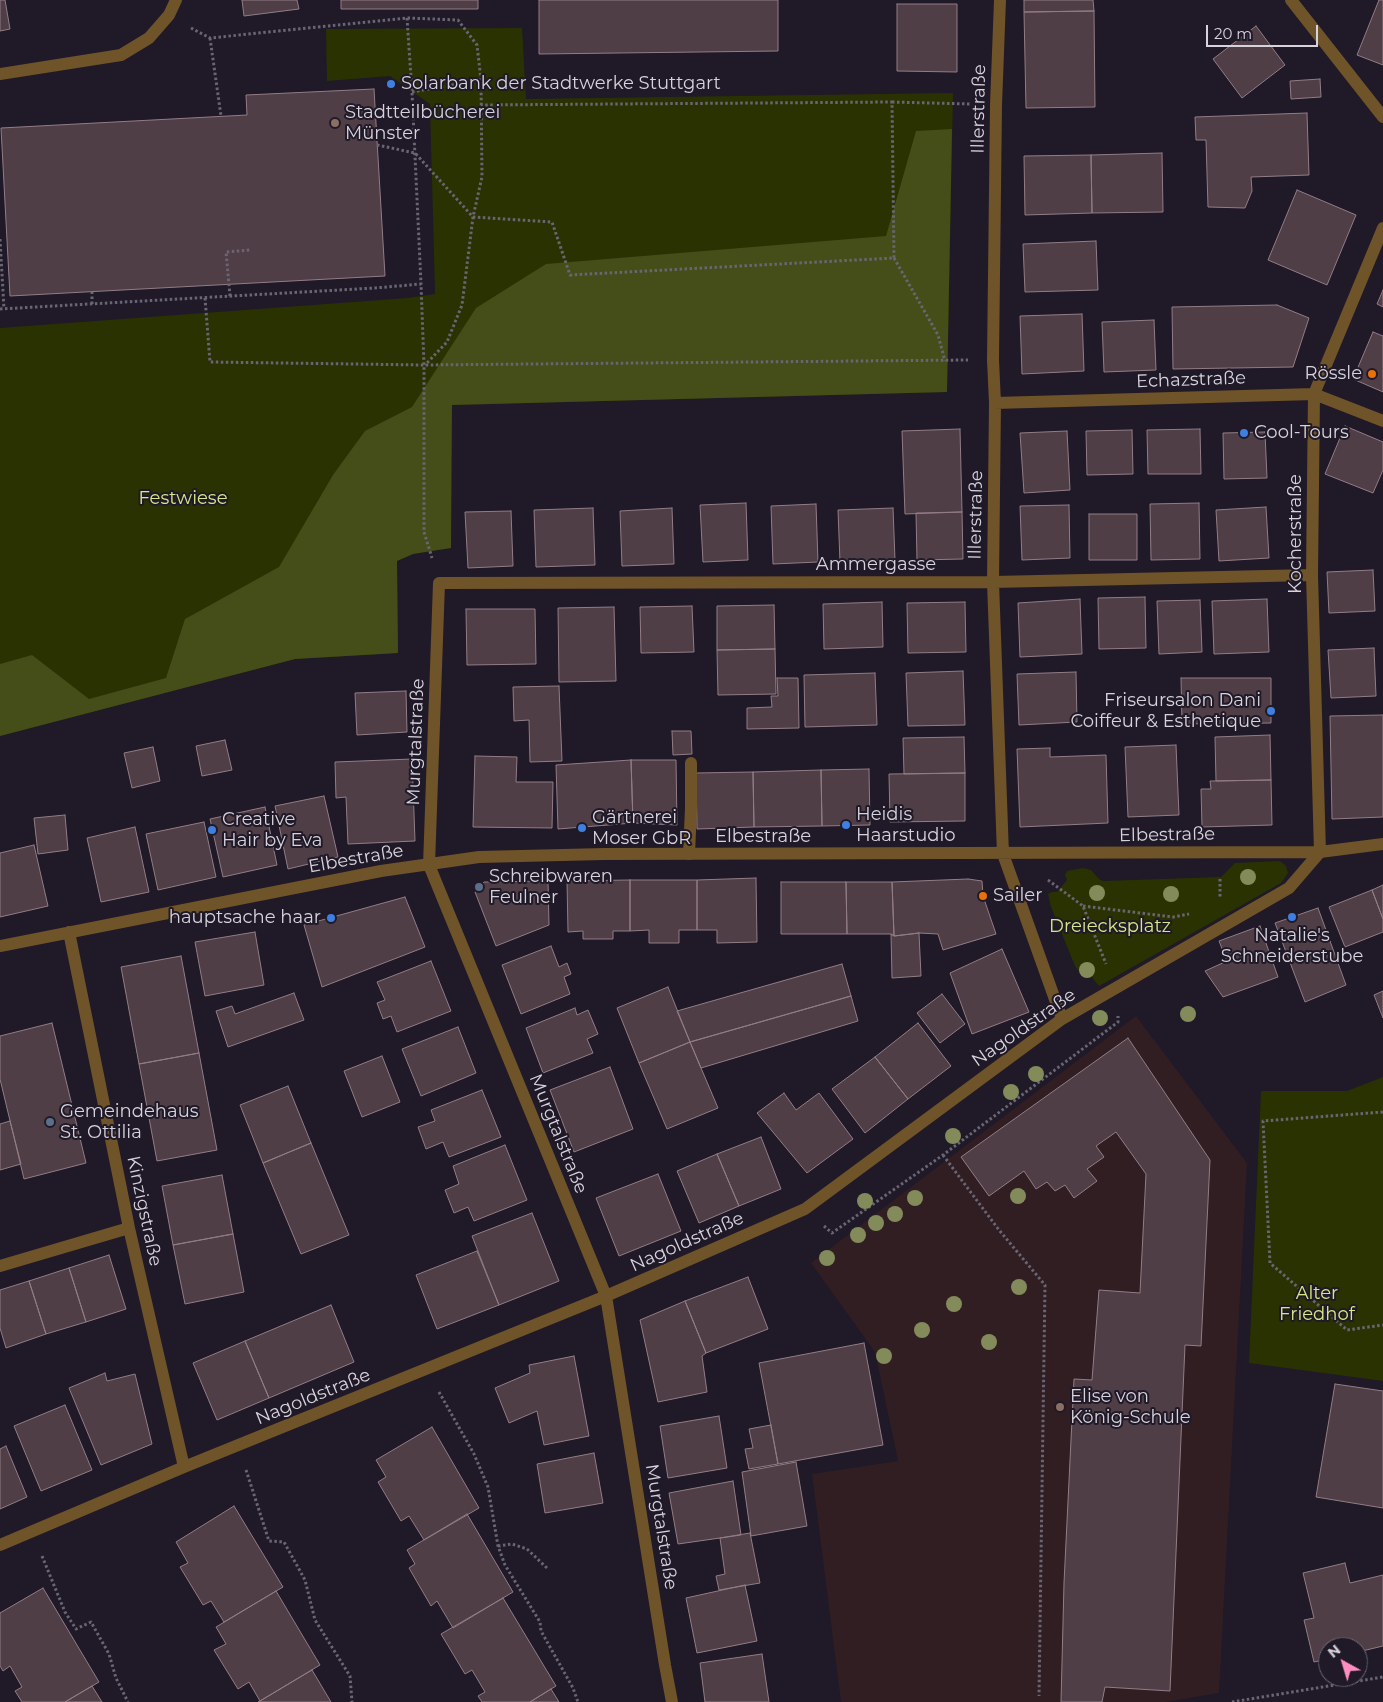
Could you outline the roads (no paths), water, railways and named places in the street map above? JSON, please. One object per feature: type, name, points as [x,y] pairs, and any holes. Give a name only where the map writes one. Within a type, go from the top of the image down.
[{"type":"street","points":[[0,74],[121,55],[149,38],[169,15],[176,0]]},
{"type":"street","name":"Illerstraße","points":[[1000,0],[996,105],[993,582],[1003,854],[1062,1019]]},
{"type":"street","points":[[1291,0],[1383,117]]},
{"type":"street","name":"Kocherstraße","points":[[1320,852],[1312,576],[1314,394],[1383,228]]},
{"type":"street","name":"Echazstraße","points":[[995,403],[1314,394],[1383,421]]},
{"type":"street","name":"Ammergasse","points":[[439,583],[993,582],[1312,576]]},
{"type":"street","name":"Murgtalstraße","points":[[439,583],[429,864],[606,1296],[672,1702]]},
{"type":"street","points":[[689,854],[691,763]]},
{"type":"street","name":"Elbestraße","points":[[0,946],[381,871],[479,857],[689,854],[1320,852],[1383,844]]},
{"type":"street","name":"Nagoldstraße","points":[[0,1545],[184,1467],[606,1296],[805,1209],[1062,1019],[1289,888],[1320,852]]},
{"type":"street","name":"Kinzigstraße","points":[[69,932],[129,1228],[184,1467]]},
{"type":"street","points":[[0,1266],[129,1228]]},
{"type":"place","name":"Solarbank der Stadtwerke Stuttgart","points":[[391,84]]},
{"type":"place","name":"Stadtteilbücherei Münster","points":[[335,123]]},
{"type":"place","name":"Rössle","points":[[1372,374]]},
{"type":"place","name":"Cool-Tours","points":[[1244,433]]},
{"type":"place","name":"Friseursalon Dani Coiffeur & Esthetique","points":[[1271,711]]},
{"type":"place","name":"Heidis Haarstudio","points":[[846,825]]},
{"type":"place","name":"Gärtnerei Moser GbR","points":[[582,828]]},
{"type":"place","name":"Creative Hair by Eva","points":[[212,830]]},
{"type":"place","name":"Schreibwaren Feulner","points":[[479,887]]},
{"type":"place","name":"Sailer","points":[[983,896]]},
{"type":"place","name":"Natalie's Schneiderstube","points":[[1292,917]]},
{"type":"place","name":"hauptsache haar","points":[[331,918]]},
{"type":"place","name":"Gemeindehaus St. Ottilia","points":[[50,1122]]},
{"type":"place","name":"Elise von König-Schule","points":[[1060,1407]]},
{"type":"park label","name":"Festwiese","points":[[183,499]]},
{"type":"park label","name":"Dreiecksplatz","points":[[1110,927]]},
{"type":"park label","name":"Alter Friedhof","points":[[1317,1304]]}]
